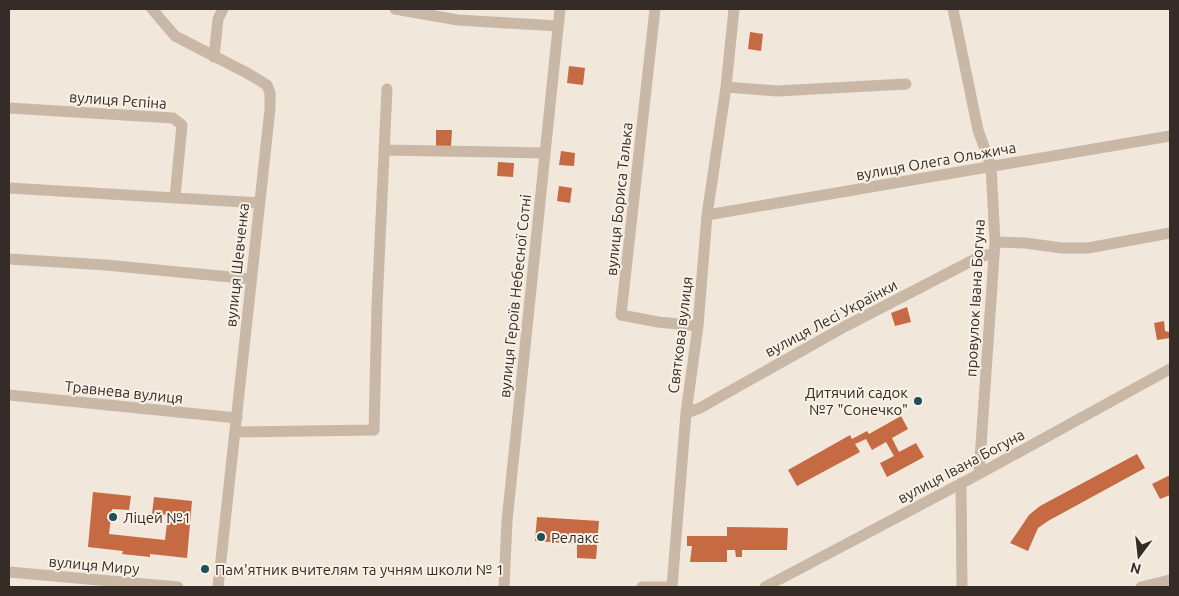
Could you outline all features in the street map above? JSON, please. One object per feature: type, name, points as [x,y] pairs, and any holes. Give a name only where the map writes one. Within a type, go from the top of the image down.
[{"type":"street","name":"вулиця Шевченка","points":[[152,9],[175,36],[254,77],[267,86],[270,93],[270,109],[218,587]]},
{"type":"street","points":[[214,57],[218,19],[222,9]]},
{"type":"street","points":[[395,9],[458,20],[558,26]]},
{"type":"street","name":"вулиця Героїв Небесної Сотні","points":[[504,587],[507,521],[560,9]]},
{"type":"street","name":"вулиця Бориса Талька","points":[[655,9],[621,315],[658,322],[698,326]]},
{"type":"street","name":"Святкова вулиця","points":[[672,587],[686,413],[698,326],[707,215],[726,87],[734,9]]},
{"type":"street","name":"провулок Івана Богуна","points":[[953,9],[978,130],[991,166],[994,248],[979,474]]},
{"type":"street","points":[[726,87],[777,91],[906,84]]},
{"type":"street","points":[[236,432],[374,430],[377,306],[387,89]]},
{"type":"street","name":"вулиця Рєпіна","points":[[9,108],[172,118],[182,125],[175,197]]},
{"type":"street","name":"вулиця Олега Ольжича","points":[[707,215],[1170,136]]},
{"type":"street","points":[[384,150],[544,153]]},
{"type":"street","points":[[9,188],[259,203]]},
{"type":"street","name":"вулиця Лесі Українки","points":[[686,413],[700,408],[852,322],[994,248],[1025,243],[1062,248],[1088,248],[1170,233]]},
{"type":"street","points":[[9,259],[106,265],[251,279]]},
{"type":"street","name":"вулиця Івана Богуна","points":[[765,587],[979,474],[1170,369]]},
{"type":"street","name":"Травнева вулиця","points":[[9,395],[237,418]]},
{"type":"street","points":[[961,483],[962,587]]},
{"type":"street","name":"вулиця Миру","points":[[9,572],[178,587]]},
{"type":"street","points":[[1141,587],[1170,580]]},
{"type":"street","points":[[642,587],[672,587]]},
{"type":"building","points":[[750,32],[763,34],[761,51],[748,49]]},
{"type":"building","points":[[569,66],[585,68],[583,85],[567,83]]},
{"type":"building","points":[[436,130],[452,130],[451,146],[436,146]]},
{"type":"building","points":[[561,151],[575,153],[574,166],[559,165]]},
{"type":"building","points":[[498,162],[514,163],[513,177],[497,176]]},
{"type":"building","points":[[559,186],[572,188],[570,203],[557,201]]},
{"type":"building","points":[[907,307],[911,322],[895,326],[891,313]]},
{"type":"building","points":[[1164,321],[1165,331],[1169,332],[1170,338],[1157,340],[1154,323]]},
{"type":"building","points":[[901,416],[908,429],[892,438],[899,452],[916,443],[924,457],[887,477],[880,463],[894,456],[886,442],[872,450],[866,439],[855,444],[860,452],[797,486],[788,470],[850,435],[852,439],[867,431],[869,434]]},
{"type":"building","points":[[1137,454],[1145,468],[1038,528],[1028,551],[1010,543],[1029,515],[1040,506]]},
{"type":"building","points":[[1170,475],[1170,495],[1160,499],[1152,484]]},
{"type":"building","points":[[93,492],[131,496],[129,510],[112,509],[109,534],[165,540],[168,515],[152,514],[154,497],[192,501],[187,558],[150,554],[150,557],[122,554],[123,551],[88,547]]},
{"type":"building","points":[[537,517],[599,521],[596,559],[577,558],[577,544],[535,541]]},
{"type":"building","points":[[727,527],[788,528],[787,550],[742,550],[742,557],[736,557],[735,550],[727,550],[727,562],[690,562],[692,546],[687,546],[687,536],[727,536]]},
{"type":"place","name":"Дитячий садок №7 \"Сонечко\"","points":[[918,401]]},
{"type":"place","name":"Ліцей №1","points":[[113,517]]},
{"type":"place","name":"Релакс","points":[[541,537]]},
{"type":"place","name":"Пам'ятник вчителям та учням школи № 1","points":[[205,569]]}]
